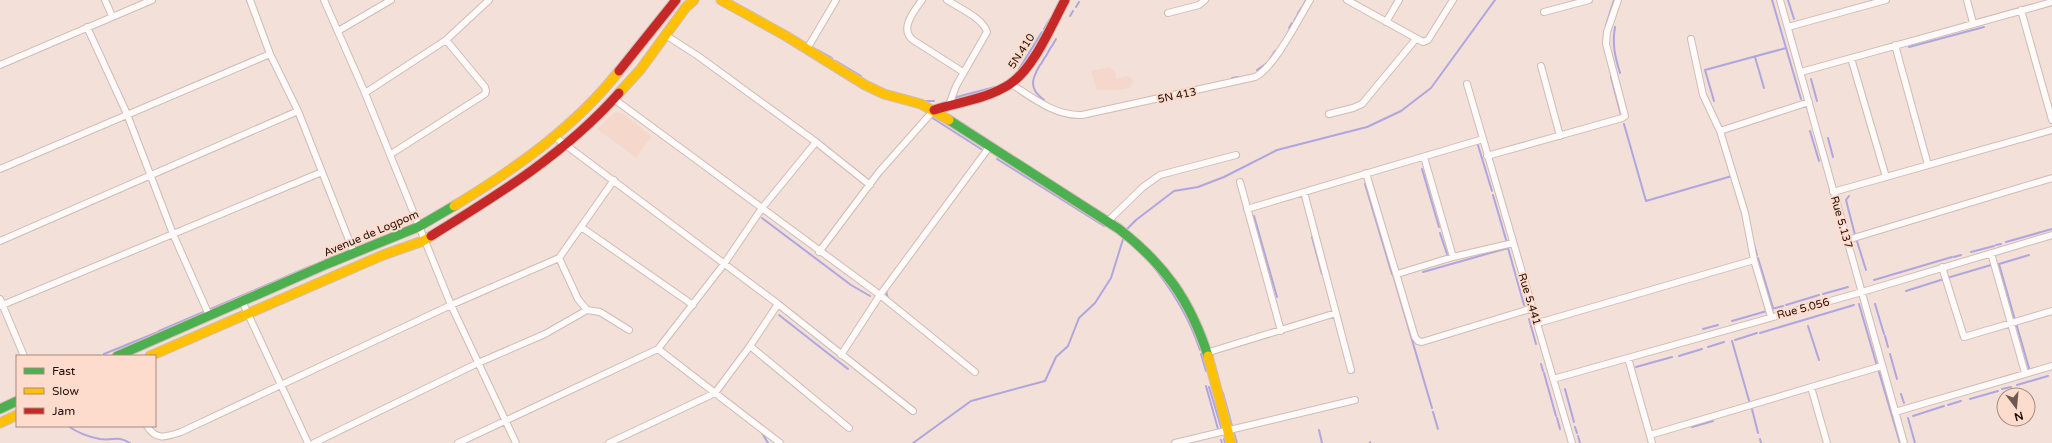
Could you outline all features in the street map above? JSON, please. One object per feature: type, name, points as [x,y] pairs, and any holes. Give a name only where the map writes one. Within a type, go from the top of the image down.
[{"type":"main road","name":"Avenue de Logpom","points":[[119,355],[209,315],[418,227],[490,184],[555,137],[603,92],[676,0]]},
{"type":"main road","points":[[152,355],[383,255],[424,240],[513,185],[566,146],[614,99],[640,70],[667,36],[675,22],[694,0]]},
{"type":"main road","points":[[721,0],[877,91],[921,104],[934,110],[1119,229],[1139,245],[1169,276],[1180,291],[1192,314],[1206,352],[1231,443]]},
{"type":"main road","name":"5N.410","points":[[934,110],[999,90],[1011,84],[1027,66],[1065,0]]},
{"type":"main road","points":[[0,409],[16,401]]},
{"type":"main road","points":[[0,423],[16,415]]},
{"type":"street","points":[[105,0],[112,16]]},
{"type":"street","points":[[0,64],[152,0]]},
{"type":"street","points":[[250,0],[270,54],[298,111],[354,253]]},
{"type":"street","points":[[324,0],[391,154],[418,227],[451,306],[516,443]]},
{"type":"street","points":[[338,31],[391,0]]},
{"type":"street","points":[[365,93],[446,40],[489,0]]},
{"type":"street","points":[[807,49],[836,0]]},
{"type":"street","points":[[922,0],[909,23],[906,30],[907,34],[963,72]]},
{"type":"street","points":[[947,0],[976,19],[986,28],[987,32],[963,72],[949,105]]},
{"type":"street","points":[[1168,13],[1199,5],[1205,0]]},
{"type":"street","name":"5N 413","points":[[1011,84],[1046,106],[1068,116],[1082,115],[1255,77],[1261,74],[1270,65],[1310,0]]},
{"type":"street","points":[[1347,0],[1422,42],[1428,40],[1453,0]]},
{"type":"street","points":[[1386,22],[1399,0]]},
{"type":"street","points":[[1544,12],[1589,0]]},
{"type":"street","points":[[1487,156],[1625,116],[1606,44],[1607,32],[1618,0]]},
{"type":"street","name":"Rue 5.137","points":[[1780,0],[1904,443]]},
{"type":"street","points":[[1788,27],[1886,0]]},
{"type":"street","points":[[1967,0],[1973,23]]},
{"type":"street","points":[[1801,72],[2052,2]]},
{"type":"street","points":[[2022,10],[2052,120]]},
{"type":"street","points":[[87,27],[128,114],[173,234],[209,315]]},
{"type":"street","points":[[667,36],[705,61],[816,142],[870,185]]},
{"type":"street","points":[[1691,39],[1703,95],[1720,131],[1745,213],[1754,260],[1771,317]]},
{"type":"street","points":[[391,154],[485,94],[485,87],[446,40]]},
{"type":"street","points":[[1329,114],[1353,108],[1362,104],[1416,40]]},
{"type":"street","points":[[1895,45],[1928,165]]},
{"type":"street","points":[[0,169],[270,54]]},
{"type":"street","points":[[1851,58],[1886,177]]},
{"type":"street","points":[[1542,66],[1560,136]]},
{"type":"street","name":"Rue 5.441","points":[[1467,84],[1572,443]]},
{"type":"street","points":[[614,99],[880,295],[975,372]]},
{"type":"street","points":[[1720,131],[1808,102]]},
{"type":"street","points":[[820,252],[870,185],[934,110]]},
{"type":"street","points":[[0,241],[298,111]]},
{"type":"street","points":[[1833,192],[2052,130]]},
{"type":"street","points":[[555,137],[778,304],[914,411]]},
{"type":"street","points":[[1247,210],[1482,139]]},
{"type":"street","points":[[458,443],[658,349],[724,264],[762,208],[816,142]]},
{"type":"street","points":[[841,355],[880,295],[990,146]]},
{"type":"street","points":[[1107,222],[1143,187],[1160,174],[1236,155]]},
{"type":"street","points":[[1424,157],[1453,257]]},
{"type":"street","points":[[24,355],[1,303],[322,172]]},
{"type":"street","points":[[1366,173],[1415,337],[1418,341],[1422,342],[1533,308]]},
{"type":"street","points":[[1847,240],[2052,178]]},
{"type":"street","points":[[148,427],[155,436],[169,436],[559,258],[614,180]]},
{"type":"street","points":[[1240,182],[1281,331]]},
{"type":"street","points":[[1304,192],[1351,370]]},
{"type":"street","points":[[581,227],[693,305]]},
{"type":"street","name":"Rue 5.056","points":[[1553,379],[1862,292],[1991,252],[2052,235]]},
{"type":"street","points":[[1397,274],[1453,257],[1513,243]]},
{"type":"street","points":[[1991,252],[2025,373]]},
{"type":"street","points":[[559,258],[578,299],[587,310]]},
{"type":"street","points":[[1538,323],[1754,260]]},
{"type":"street","points":[[1942,267],[1964,337],[2052,311]]},
{"type":"street","points":[[242,301],[308,443]]},
{"type":"street","points":[[609,443],[715,392],[750,346],[778,304]]},
{"type":"street","points":[[314,443],[478,363],[545,334],[587,310],[600,312],[630,330]]},
{"type":"street","points":[[1206,352],[1281,331],[1336,313]]},
{"type":"street","points":[[750,346],[849,428]]},
{"type":"street","points":[[658,349],[780,443]]},
{"type":"street","points":[[1628,358],[1652,443]]},
{"type":"street","points":[[1650,435],[1882,366]]},
{"type":"street","points":[[1896,412],[2052,366]]},
{"type":"street","points":[[1811,387],[1828,443]]},
{"type":"street","points":[[1175,443],[1227,429],[1355,400]]},
{"type":"shaded area","points":[[1109,67],[1115,72],[1116,79],[1127,76],[1134,81],[1130,88],[1118,90],[1097,90],[1091,71]]},
{"type":"shaded area","points":[[615,112],[622,113],[652,136],[636,158],[597,129]]},
{"type":"waterway","points":[[1303,6],[1306,0]]},
{"type":"waterway","points":[[1126,230],[1136,220],[1174,191],[1198,187],[1224,177],[1277,150],[1367,127],[1401,111],[1431,88],[1495,0]]},
{"type":"waterway","points":[[1606,25],[1614,0]]},
{"type":"waterway","points":[[1772,0],[1801,99]]},
{"type":"waterway","points":[[1788,0],[1794,19]]},
{"type":"waterway","points":[[1076,7],[1079,2]]},
{"type":"waterway","points":[[1298,13],[1302,7]]},
{"type":"waterway","points":[[1070,16],[1073,11]]},
{"type":"waterway","points":[[1294,21],[1298,14]]},
{"type":"waterway","points":[[1044,29],[1050,19]]},
{"type":"waterway","points":[[1289,28],[1292,23]]},
{"type":"waterway","points":[[1615,27],[1614,50],[1620,73]]},
{"type":"waterway","points":[[1909,47],[1984,27]]},
{"type":"waterway","points":[[1019,69],[1042,32]]},
{"type":"waterway","points":[[1052,46],[1056,39]]},
{"type":"waterway","points":[[1046,56],[1051,47]]},
{"type":"waterway","points":[[1714,101],[1705,70],[1786,48]]},
{"type":"waterway","points":[[818,50],[832,58]]},
{"type":"waterway","points":[[1270,59],[1275,51]]},
{"type":"waterway","points":[[1041,64],[1045,57]]},
{"type":"waterway","points":[[1755,57],[1764,88]]},
{"type":"waterway","points":[[836,61],[861,76]]},
{"type":"waterway","points":[[1257,70],[1267,63]]},
{"type":"waterway","points":[[1040,65],[1033,80],[1033,84],[1036,92],[1044,100]]},
{"type":"waterway","points":[[1232,78],[1238,77]]},
{"type":"waterway","points":[[1611,77],[1621,115]]},
{"type":"waterway","points":[[1811,79],[1817,101]]},
{"type":"waterway","points":[[953,98],[995,87]]},
{"type":"waterway","points":[[924,101],[934,101]]},
{"type":"waterway","points":[[931,117],[981,149]]},
{"type":"waterway","points":[[1624,124],[1646,201],[1732,176]]},
{"type":"waterway","points":[[1810,131],[1819,161]]},
{"type":"waterway","points":[[1828,138],[1833,157]]},
{"type":"waterway","points":[[1477,142],[1492,191]]},
{"type":"waterway","points":[[997,159],[1104,226]]},
{"type":"waterway","points":[[1422,169],[1439,227]]},
{"type":"waterway","points":[[1365,184],[1392,274]]},
{"type":"waterway","points":[[1493,195],[1507,243]]},
{"type":"waterway","points":[[1849,196],[1846,200],[1855,235]]},
{"type":"waterway","points":[[1254,216],[1277,297]]},
{"type":"waterway","points":[[762,218],[851,285],[870,296]]},
{"type":"waterway","points":[[2006,242],[2052,229]]},
{"type":"waterway","points":[[1440,233],[1447,254]]},
{"type":"waterway","points":[[913,443],[971,401],[1045,381],[1056,357],[1068,346],[1079,318],[1095,303],[1111,278],[1124,236]]},
{"type":"waterway","points":[[1312,237],[1322,274]]},
{"type":"waterway","points":[[1856,238],[1866,270]]},
{"type":"waterway","points":[[1753,241],[1757,255]]},
{"type":"waterway","points":[[1996,245],[2001,244]]},
{"type":"waterway","points":[[1971,252],[1994,246]]},
{"type":"waterway","points":[[1423,272],[1508,248],[1524,305]]},
{"type":"waterway","points":[[1954,257],[1961,255]]},
{"type":"waterway","points":[[2015,320],[1999,264],[2029,255]]},
{"type":"waterway","points":[[325,260],[335,256]]},
{"type":"waterway","points":[[1874,280],[1952,257]]},
{"type":"waterway","points":[[1758,258],[1773,308]]},
{"type":"waterway","points":[[1149,261],[1179,303],[1191,326],[1200,350]]},
{"type":"waterway","points":[[1947,278],[1991,265]]},
{"type":"waterway","points":[[159,331],[311,266]]},
{"type":"waterway","points":[[1393,275],[1432,408]]},
{"type":"waterway","points":[[1906,291],[1944,279]]},
{"type":"waterway","points":[[1823,294],[1848,287]]},
{"type":"waterway","points":[[886,291],[888,299]]},
{"type":"waterway","points":[[1786,305],[1819,295]]},
{"type":"waterway","points":[[1859,304],[1877,366]]},
{"type":"waterway","points":[[1875,304],[1884,334]]},
{"type":"waterway","points":[[1760,333],[1854,305]]},
{"type":"waterway","points":[[1772,309],[1783,306]]},
{"type":"waterway","points":[[1732,321],[1767,311]]},
{"type":"waterway","points":[[779,315],[848,369]]},
{"type":"waterway","points":[[1529,319],[1536,344]]},
{"type":"waterway","points":[[2016,323],[2029,368]]},
{"type":"waterway","points":[[1703,329],[1718,325]]},
{"type":"waterway","points":[[1808,326],[1819,360]]},
{"type":"waterway","points":[[104,354],[158,332]]},
{"type":"waterway","points":[[1735,340],[1757,333]]},
{"type":"waterway","points":[[1885,336],[1888,347]]},
{"type":"waterway","points":[[1732,341],[1750,404]]},
{"type":"waterway","points":[[1708,347],[1724,342]]},
{"type":"waterway","points":[[1679,356],[1702,349]]},
{"type":"waterway","points":[[1201,354],[1206,371]]},
{"type":"waterway","points":[[1890,354],[1897,379]]},
{"type":"waterway","points":[[1636,367],[1672,357]]},
{"type":"waterway","points":[[1541,364],[1543,371]]},
{"type":"waterway","points":[[1879,372],[1900,443]]},
{"type":"waterway","points":[[1544,373],[1556,416]]},
{"type":"waterway","points":[[2017,385],[2048,376]]},
{"type":"waterway","points":[[1206,386],[1218,429]]},
{"type":"waterway","points":[[1209,387],[1221,427]]},
{"type":"waterway","points":[[1565,389],[1574,422]]},
{"type":"waterway","points":[[1970,399],[1996,392]]},
{"type":"waterway","points":[[1223,393],[1232,426]]},
{"type":"waterway","points":[[1901,394],[1904,403]]},
{"type":"waterway","points":[[1948,405],[1961,401]]},
{"type":"waterway","points":[[1913,416],[1944,406]]},
{"type":"waterway","points":[[1752,409],[1758,433]]},
{"type":"waterway","points":[[1433,412],[1438,429]]},
{"type":"waterway","points":[[1557,418],[1560,429]]},
{"type":"waterway","points":[[1908,418],[1915,443]]},
{"type":"waterway","points":[[1692,427],[1713,421]]},
{"type":"waterway","points":[[70,427],[80,433],[92,437],[100,439],[122,439],[130,443]]},
{"type":"waterway","points":[[1575,427],[1577,433]]},
{"type":"waterway","points":[[1319,430],[1322,443]]},
{"type":"waterway","points":[[762,433],[768,443]]},
{"type":"waterway","points":[[1234,433],[1237,443]]},
{"type":"waterway","points":[[1578,436],[1580,443]]},
{"type":"waterway","points":[[1224,439],[1225,443]]},
{"type":"waterway","points":[[1760,439],[1761,443]]},
{"type":"traffic: fast","points":[[949,120],[1119,229],[1135,242],[1163,270],[1174,285],[1193,318],[1208,356]]},
{"type":"traffic: fast","points":[[119,355],[327,264],[418,227],[454,206]]},
{"type":"traffic: fast","points":[[0,409],[16,401]]},
{"type":"traffic: slow","points":[[619,93],[640,70],[686,7],[694,0]]},
{"type":"traffic: slow","points":[[721,0],[786,36],[865,85],[884,94],[921,104],[949,120]]},
{"type":"traffic: slow","points":[[454,206],[521,162],[564,129],[602,91],[619,71]]},
{"type":"traffic: slow","points":[[152,355],[383,255],[423,241],[431,236]]},
{"type":"traffic: slow","points":[[1208,356],[1231,443]]},
{"type":"traffic: slow","points":[[0,423],[16,415]]},
{"type":"traffic: jam","points":[[619,71],[676,0]]},
{"type":"traffic: jam","points":[[934,110],[973,100],[992,93],[1010,84],[1019,77],[1027,68],[1041,46],[1065,0]]},
{"type":"traffic: jam","points":[[431,236],[481,205],[554,154],[598,115],[619,93]]}]
